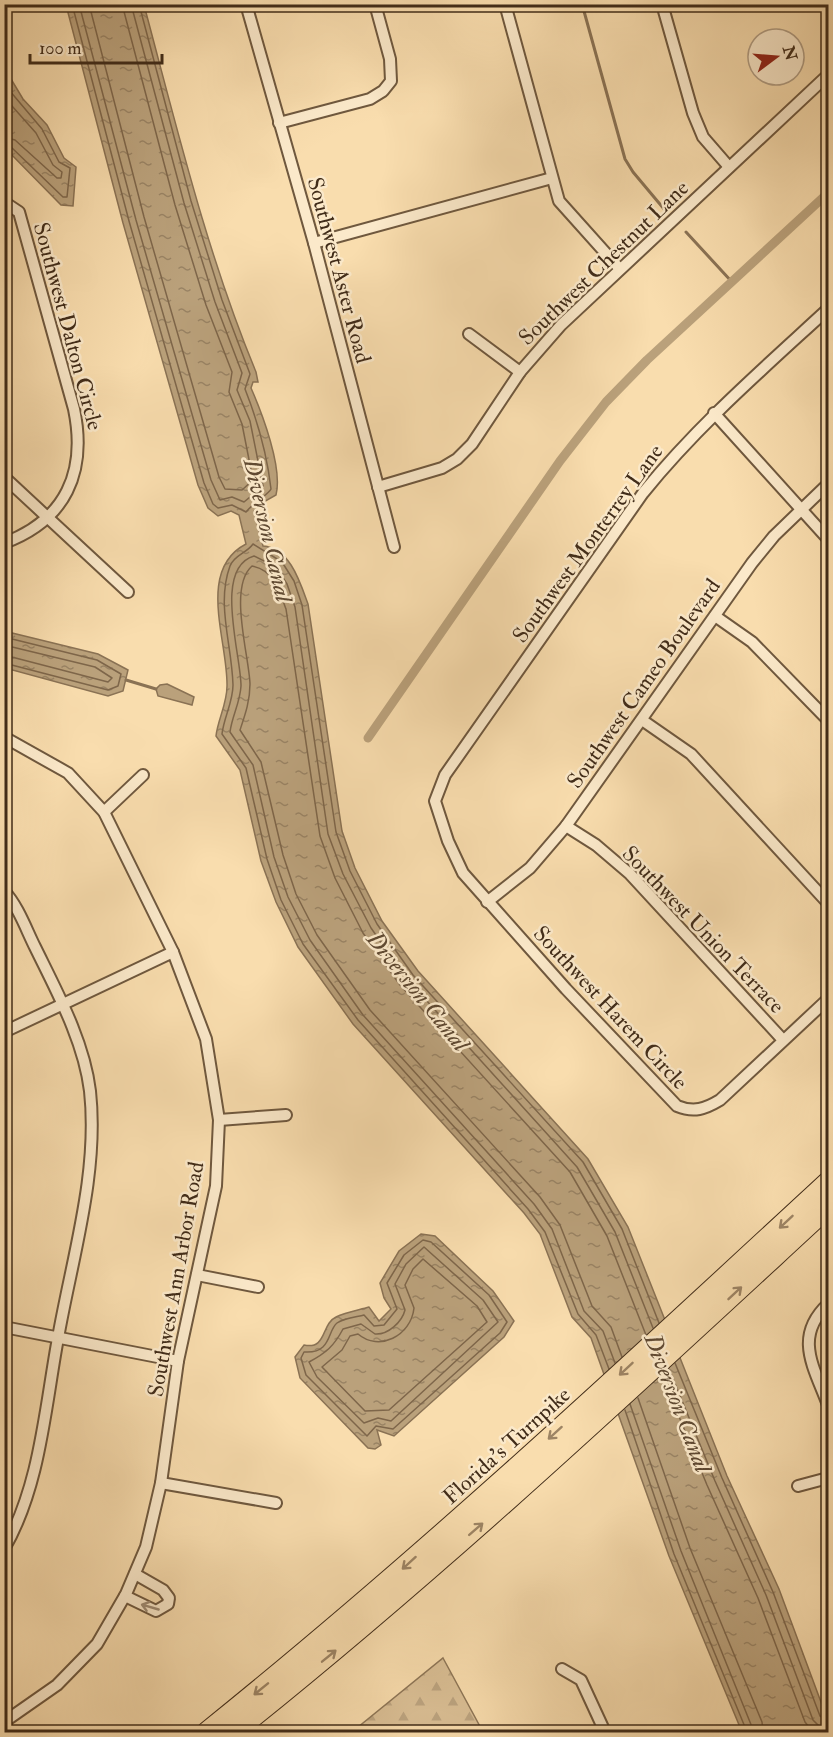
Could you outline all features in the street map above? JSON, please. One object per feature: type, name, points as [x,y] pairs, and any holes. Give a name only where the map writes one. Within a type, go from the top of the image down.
[{"type":"highway","name":"Florida's Turnpike","points":[[688,1324],[828,1182]]},
{"type":"highway","name":"Florida's Turnpike","points":[[234,1732],[341,1646],[688,1324],[828,1207]]},
{"type":"highway","name":"Florida's Turnpike","points":[[207,1732],[330,1634],[602,1403]]},
{"type":"street","name":"Southwest Aster Road","points":[[246,4],[314,243],[394,547]]},
{"type":"street","points":[[279,123],[370,99],[383,91],[391,81],[390,59],[375,4]]},
{"type":"street","points":[[505,4],[559,201],[619,268]]},
{"type":"street","points":[[662,4],[693,113],[703,136],[729,167]]},
{"type":"street","name":"Southwest Chestnut Lane","points":[[378,488],[442,468],[457,459],[472,444],[520,372],[561,325],[619,268],[828,75]]},
{"type":"street","points":[[314,243],[552,178]]},
{"type":"street","name":"Southwest Dalton Circle","points":[[4,202],[19,212],[78,429],[79,453],[75,473],[62,501],[48,516],[24,535],[4,543]]},
{"type":"street","name":"Southwest Monterrey Lane","points":[[435,801],[445,776],[643,493],[677,451],[714,413],[828,309]]},
{"type":"street","points":[[469,334],[520,372]]},
{"type":"street","points":[[714,413],[828,539]]},
{"type":"street","points":[[4,477],[128,592]]},
{"type":"street","name":"Southwest Cameo Boulevard","points":[[487,902],[530,868],[566,826],[760,554],[828,483]]},
{"type":"street","points":[[715,616],[752,642],[828,720]]},
{"type":"street","points":[[642,720],[691,754],[828,903]]},
{"type":"street","name":"Southwest Ann Arbor Road","points":[[4,737],[68,773],[104,812],[173,952],[206,1039],[219,1120],[216,1186],[178,1361],[161,1483],[146,1547],[125,1596],[97,1644],[57,1685],[4,1722]]},
{"type":"street","points":[[104,812],[143,775]]},
{"type":"street","name":"Southwest Harem Circle","points":[[435,801],[448,841],[463,873],[487,902],[677,1106],[689,1111],[706,1108],[720,1100],[828,999]]},
{"type":"street","name":"Southwest Union Terrace","points":[[566,826],[596,845],[630,874],[783,1040]]},
{"type":"street","points":[[4,891],[28,932],[62,1004],[85,1063],[90,1091],[92,1130],[87,1182],[33,1472],[17,1527],[4,1549]]},
{"type":"street","points":[[4,1032],[173,952]]},
{"type":"street","points":[[219,1120],[286,1115]]},
{"type":"street","points":[[196,1275],[258,1287]]},
{"type":"street","points":[[828,1304],[812,1323],[807,1335],[810,1354],[828,1405]]},
{"type":"street","points":[[4,1328],[178,1361]]},
{"type":"street","points":[[798,1486],[828,1478]]},
{"type":"street","points":[[161,1483],[276,1503]]},
{"type":"street","points":[[125,1596],[156,1611],[168,1604],[169,1598],[163,1590],[135,1574]]},
{"type":"street","points":[[562,1669],[581,1680],[605,1732]]},
{"type":"green space","points":[[443,1658],[483,1732],[352,1732]]},
{"type":"water","name":"Diversion Canal","points":[[66,5],[144,5],[181,144],[222,282],[256,372],[258,382],[253,382],[251,388],[270,441],[277,470],[277,484],[276,495],[260,504],[254,511],[263,546],[272,548],[287,559],[308,604],[342,831],[355,868],[382,921],[418,971],[588,1159],[628,1227],[727,1476],[779,1589],[828,1721],[828,1732],[742,1732],[669,1556],[591,1338],[572,1317],[540,1234],[524,1213],[353,1024],[298,947],[276,902],[261,861],[240,770],[216,736],[226,699],[227,686],[218,608],[218,588],[222,571],[231,556],[246,544],[239,515],[231,511],[218,516],[208,508],[198,485],[123,223]]},
{"type":"water","points":[[5,69],[23,99],[47,125],[64,158],[76,167],[73,206],[61,205],[5,148]]},
{"type":"water","points":[[4,631],[98,654],[128,670],[123,691],[108,696],[5,668]]},
{"type":"water","points":[[167,684],[194,697],[192,705],[158,696],[156,689],[160,685]]},
{"type":"water","points":[[421,1234],[435,1236],[493,1291],[514,1321],[504,1337],[394,1436],[377,1430],[381,1445],[375,1449],[368,1448],[300,1378],[295,1357],[304,1345],[317,1344],[331,1320],[340,1315],[369,1307],[379,1321],[391,1309],[384,1298],[380,1283],[399,1251]]},
{"type":"waterway","points":[[582,4],[625,159],[664,209]]},
{"type":"waterway","points":[[368,738],[560,461],[606,402],[647,360],[828,193]]},
{"type":"waterway","points":[[686,232],[732,282]]},
{"type":"waterway","points":[[126,680],[156,689]]}]
